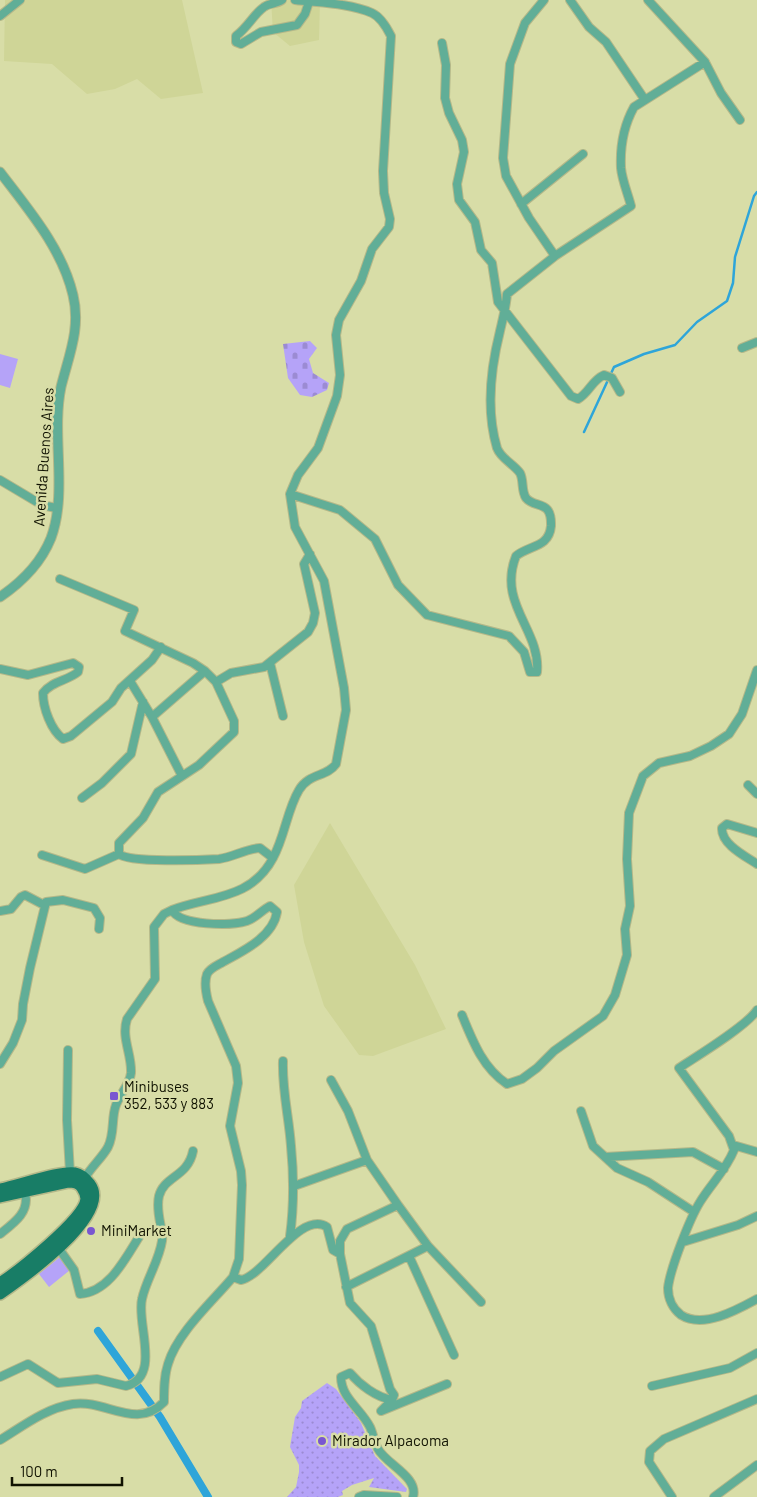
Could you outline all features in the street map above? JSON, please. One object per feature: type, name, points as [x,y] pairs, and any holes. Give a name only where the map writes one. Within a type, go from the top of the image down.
[{"type":"main road","points":[[0,1197],[70,1172],[94,1190],[94,1204],[88,1215],[55,1245],[0,1283]]},
{"type":"main road","points":[[0,1189],[24,1189],[69,1182],[82,1182]]},
{"type":"main road","points":[[0,1294],[43,1263],[55,1245]]},
{"type":"street","points":[[0,16],[20,0]]},
{"type":"street","points":[[282,0],[267,5],[259,11],[250,25],[236,36],[236,42],[241,44],[261,32],[298,25],[305,14],[309,2]]},
{"type":"street","points":[[82,1182],[108,1147],[116,1105],[129,1078],[130,1064],[125,1033],[127,1019],[152,986],[155,979],[154,927],[164,914],[172,910],[231,894],[254,880],[273,858],[299,789],[311,777],[330,769],[336,764],[346,710],[324,581],[295,527],[290,494],[298,475],[318,448],[337,396],[340,374],[336,335],[339,320],[361,281],[372,250],[386,233],[390,220],[384,193],[383,171],[391,36],[386,25],[373,13],[295,0]]},
{"type":"street","points":[[544,0],[525,23],[510,64],[503,158],[506,176],[521,204],[555,256]]},
{"type":"street","points":[[570,0],[589,27],[606,42],[645,100]]},
{"type":"street","points":[[648,0],[705,62],[721,93],[740,120]]},
{"type":"street","points":[[442,42],[446,65],[444,98],[462,140],[464,152],[457,184],[459,200],[475,222],[481,250],[492,263],[498,302],[571,396],[578,399],[583,397],[598,378],[604,375],[612,378],[620,392]]},
{"type":"street","points":[[290,494],[340,510],[375,539],[398,585],[427,615],[510,636],[524,652],[530,672],[537,672],[535,648],[518,614],[512,588],[516,556],[523,550],[541,544],[549,534],[551,525],[550,514],[546,508],[541,504],[528,501],[524,496],[520,473],[497,449],[492,409],[491,378],[500,330],[506,312],[507,294],[555,256],[631,206],[621,169],[622,141],[628,118],[634,107],[705,62]]},
{"type":"street","points":[[521,204],[583,154]]},
{"type":"street","name":"Avenida Buenos Aires","points":[[0,172],[53,246],[66,272],[76,307],[77,322],[74,345],[60,397],[56,508],[51,536],[40,559],[28,575],[0,597]]},
{"type":"street","points":[[742,348],[757,342]]},
{"type":"street","points":[[0,480],[42,505],[56,508]]},
{"type":"street","points":[[216,682],[231,673],[256,670],[270,663],[308,632],[313,623],[313,606],[304,564],[306,556],[310,554]]},
{"type":"street","points":[[60,579],[134,610],[125,631],[205,671],[216,682],[234,721],[234,732],[199,765],[154,796],[143,818],[119,843],[119,854],[124,859],[178,861],[218,859],[260,848],[273,858]]},
{"type":"street","points":[[0,669],[28,675],[73,664],[78,667],[78,672],[73,676],[52,685],[43,693],[43,702],[57,734],[63,739],[71,736],[112,702],[121,688],[158,654],[161,648]]},
{"type":"street","points":[[270,663],[283,716]]},
{"type":"street","points":[[462,1015],[474,1045],[492,1074],[507,1084],[522,1079],[537,1068],[554,1051],[602,1016],[615,994],[627,954],[625,929],[630,906],[627,860],[629,813],[643,776],[659,763],[690,756],[729,734],[742,714],[757,670]]},
{"type":"street","points":[[152,717],[205,671]]},
{"type":"street","points":[[130,681],[152,717],[182,776]]},
{"type":"street","points":[[82,798],[102,783],[131,754],[143,702]]},
{"type":"street","points":[[748,785],[757,794]]},
{"type":"street","points":[[757,833],[732,824],[727,824],[722,828],[724,838],[741,854],[757,864]]},
{"type":"street","points":[[42,855],[85,869],[119,854]]},
{"type":"street","points":[[0,911],[10,909],[25,895],[44,905]]},
{"type":"street","points":[[0,1064],[13,1043],[22,1020],[22,1004],[44,905],[49,901],[63,900],[94,908],[100,918],[99,929]]},
{"type":"street","points":[[0,1440],[47,1412],[73,1404],[85,1404],[130,1414],[147,1414],[160,1407],[164,1402],[164,1376],[175,1348],[185,1332],[233,1277],[239,1260],[241,1171],[230,1126],[238,1083],[236,1066],[208,1001],[206,978],[213,968],[243,951],[265,934],[275,921],[277,912],[270,906],[246,921],[227,924],[181,919],[172,910]]},
{"type":"street","points":[[757,1010],[753,1016],[740,1026],[679,1068],[733,1145],[757,1152]]},
{"type":"street","points":[[68,1050],[67,1120],[70,1172]]},
{"type":"street","points":[[283,1061],[283,1093],[291,1144],[294,1186],[290,1236]]},
{"type":"street","points":[[331,1080],[348,1111],[368,1160],[398,1205],[428,1246],[481,1302]]},
{"type":"street","points":[[581,1111],[593,1146],[617,1168],[648,1182],[694,1212]]},
{"type":"street","points":[[733,1145],[730,1161],[694,1212],[668,1287],[670,1301],[678,1313],[691,1319],[704,1319],[728,1314],[757,1299]]},
{"type":"street","points":[[0,1377],[28,1364],[58,1383],[97,1379],[118,1386],[131,1385],[138,1380],[142,1374],[146,1350],[142,1299],[163,1240],[158,1215],[160,1194],[164,1186],[188,1167],[194,1152]]},
{"type":"street","points":[[605,1157],[693,1152],[724,1169]]},
{"type":"street","points":[[294,1186],[368,1160]]},
{"type":"street","points":[[0,1234],[23,1213],[26,1204],[24,1189]]},
{"type":"street","points":[[398,1205],[347,1229],[340,1241],[340,1254],[350,1303],[371,1326],[390,1389],[394,1395],[392,1400],[380,1411],[447,1384]]},
{"type":"street","points":[[683,1242],[738,1225],[757,1216]]},
{"type":"street","points":[[233,1277],[240,1280],[250,1277],[290,1236],[313,1225],[322,1224],[327,1227],[333,1250],[340,1254]]},
{"type":"street","points":[[55,1245],[74,1270],[80,1294],[90,1293],[112,1278],[139,1237]]},
{"type":"street","points":[[346,1287],[428,1246]]},
{"type":"street","points":[[409,1256],[454,1355]]},
{"type":"street","points":[[652,1386],[730,1368],[757,1353]]},
{"type":"street","points":[[392,1400],[379,1396],[359,1383],[350,1373],[341,1377],[341,1387],[370,1427],[378,1450],[411,1483],[414,1491],[413,1497]]},
{"type":"street","points":[[672,1497],[649,1462],[650,1451],[664,1439],[757,1399]]},
{"type":"street","points":[[714,1497],[757,1465]]},
{"type":"street","points":[[359,1497],[364,1495],[397,1497]]},
{"type":"shaded area","points":[[5,0],[182,0],[203,93],[161,99],[137,79],[115,89],[87,94],[52,64],[4,61]]},
{"type":"shaded area","points":[[271,0],[320,0],[319,40],[290,46],[273,32]]},
{"type":"shaded area","points":[[330,823],[415,965],[446,1029],[373,1056],[359,1055],[324,1006],[304,942],[294,885]]},
{"type":"green space","points":[[310,341],[317,348],[309,359],[313,373],[329,383],[327,390],[312,397],[300,395],[288,378],[283,344]]},
{"type":"green space","points":[[0,354],[18,359],[10,388],[0,385]]},
{"type":"green space","points":[[60,1257],[70,1270],[49,1287],[39,1274]]},
{"type":"green space","points":[[327,1383],[336,1389],[361,1423],[375,1456],[407,1489],[406,1492],[369,1487],[374,1478],[352,1485],[342,1491],[343,1495],[338,1497],[287,1497],[296,1487],[299,1472],[299,1465],[290,1447],[295,1417],[301,1408],[302,1401]]},
{"type":"waterway","points":[[584,432],[614,367],[644,354],[675,345],[697,322],[727,301],[733,283],[735,257],[754,196],[757,192]]},
{"type":"waterway","points":[[98,1331],[160,1417],[208,1497]]},
{"type":"place","name":"Minibuses 352, 533 y 883","points":[[114,1096]]},
{"type":"place","name":"MiniMarket","points":[[91,1231]]},
{"type":"place","name":"Mirador Alpacoma","points":[[322,1441]]}]
